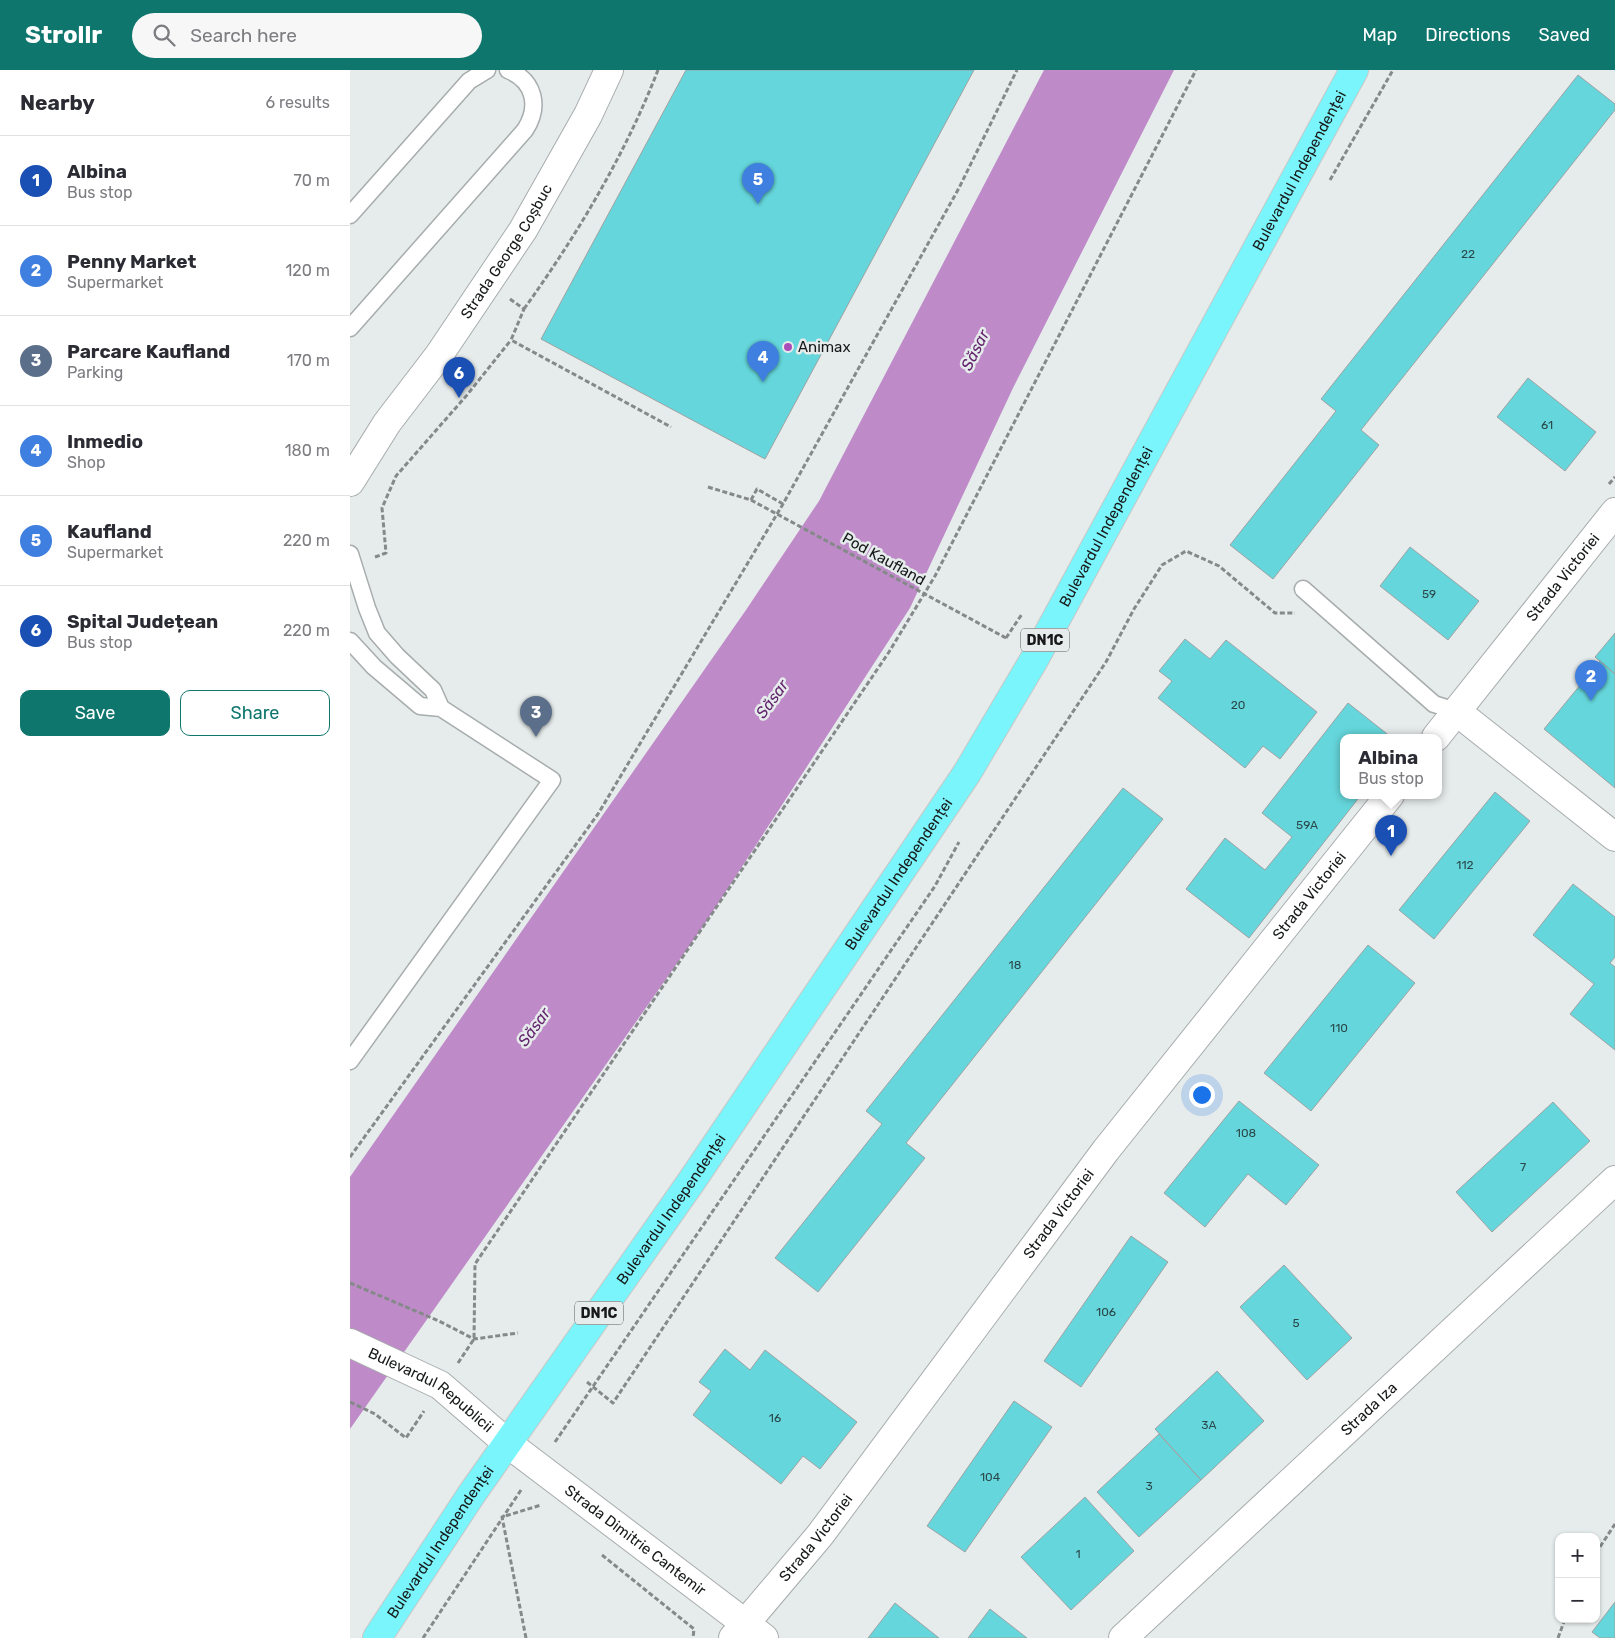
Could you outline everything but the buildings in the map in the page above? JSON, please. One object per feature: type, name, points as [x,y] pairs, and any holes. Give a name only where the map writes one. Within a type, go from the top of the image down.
[{"type":"main road","name":"Bulevardul Independenței","points":[[377,1638],[506,1443],[702,1166],[967,773],[1035,658],[1354,70]]},
{"type":"street","name":"Strada George Coșbuc","points":[[350,482],[387,423],[440,355],[488,285],[551,181],[609,70]]},
{"type":"street","name":"Strada George Coșbuc","points":[[350,450],[387,423]]},
{"type":"street","name":"Strada Victoriei","points":[[1438,734],[1615,512]]},
{"type":"street","points":[[1456,712],[1615,837]]},
{"type":"street","name":"Strada Victoriei","points":[[748,1633],[1106,1150],[1387,799]]},
{"type":"street","name":"Strada Iza","points":[[1122,1638],[1615,1180]]},
{"type":"street","name":"Bulevardul Republicii","points":[[350,1343],[440,1385],[506,1443]]},
{"type":"street","name":"Strada Dimitrie Cantemir","points":[[506,1443],[748,1633]]},
{"type":"lane","points":[[350,216],[469,81],[487,70]]},
{"type":"lane","points":[[350,328],[519,138],[532,119],[535,106],[533,94],[527,82],[508,70]]},
{"type":"lane","points":[[350,554],[355,565],[366,608],[378,633],[397,656],[433,690],[441,708]]},
{"type":"lane","points":[[1303,589],[1434,704],[1456,712]]},
{"type":"lane","points":[[350,641],[374,666],[420,706],[441,708],[552,780],[350,1061]]},
{"type":"path","points":[[373,559],[386,553],[382,508],[396,476],[467,395],[511,340],[524,309],[576,233],[616,159],[658,70]]},
{"type":"path","points":[[350,1157],[598,814],[783,504],[959,188],[1018,70]]},
{"type":"path","points":[[474,1339],[475,1264],[889,652],[930,584],[1196,70]]},
{"type":"path","points":[[488,285],[524,309]]},
{"type":"path","points":[[511,340],[672,427]]},
{"type":"path","name":"Pod Kaufland","points":[[708,487],[751,500],[1006,638],[1022,614]]},
{"type":"path","points":[[751,500],[757,489],[783,504]]},
{"type":"path","points":[[585,1381],[613,1402],[1106,662],[1134,609],[1162,565],[1186,551],[1219,566],[1275,613],[1330,613]]},
{"type":"path","points":[[350,1283],[439,1321],[474,1339],[518,1333]]},
{"type":"path","points":[[350,1402],[375,1414],[406,1438]]},
{"type":"path","points":[[526,1638],[502,1517],[540,1505],[548,1511]]},
{"type":"path","points":[[1600,1547],[1615,1524]]},
{"type":"path","points":[[594,1548],[694,1629],[694,1638]]},
{"type":"path","points":[[1558,1638],[1564,1623]]},
{"type":"water","name":"Săsar","points":[[1044,70],[1174,70],[1013,388],[910,608],[704,925],[350,1429],[350,1177],[746,610],[819,501]]},
{"type":"place","name":"Kaufland","points":[[758,204]]},
{"type":"place","name":"Animax","points":[[788,347]]},
{"type":"place","name":"Inmedio","points":[[763,382]]},
{"type":"place","name":"Spital Județean","points":[[459,398]]},
{"type":"place","name":"Penny Market","points":[[1591,701]]},
{"type":"place","name":"Parcare Kaufland","points":[[536,737]]},
{"type":"place","name":"Albina","points":[[1391,856]]}]
